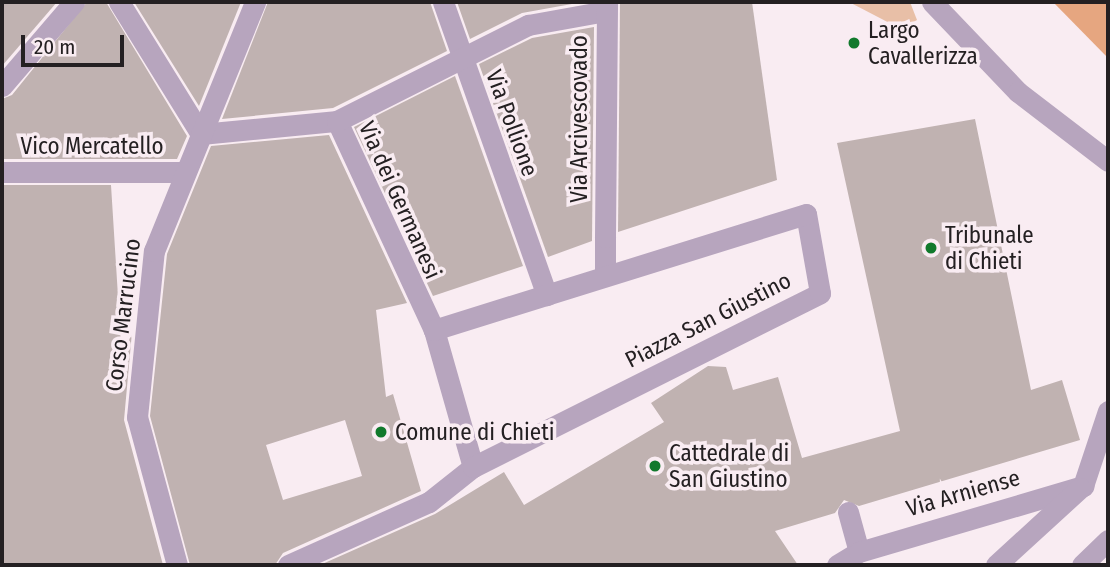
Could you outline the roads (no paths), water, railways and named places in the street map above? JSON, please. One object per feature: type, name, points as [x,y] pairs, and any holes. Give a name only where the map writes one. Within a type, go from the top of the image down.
[{"type":"street","points":[[2,86],[74,2]]},
{"type":"street","points":[[119,2],[201,134]]},
{"type":"street","name":"Corso Marrucino","points":[[177,565],[137,417],[153,251],[183,172],[255,2]]},
{"type":"street","name":"Via Pollione","points":[[443,2],[547,295]]},
{"type":"street","points":[[932,2],[961,36],[1018,92],[1108,161]]},
{"type":"street","name":"Via dei Germanesi","points":[[201,134],[337,121],[528,25],[606,6]]},
{"type":"street","name":"Via Arcivescovado","points":[[606,6],[606,276]]},
{"type":"street","name":"Via dei Germanesi","points":[[337,121],[416,300],[434,330]]},
{"type":"street","name":"Vico Mercatello","points":[[2,172],[183,172]]},
{"type":"street","name":"Piazza San Giustino","points":[[288,565],[429,502],[473,467],[820,293],[806,214],[434,330]]},
{"type":"street","points":[[434,330],[473,467]]},
{"type":"street","points":[[996,565],[1083,486],[1108,411]]},
{"type":"street","name":"Via Arniense","points":[[837,565],[1083,486]]},
{"type":"street","points":[[848,512],[864,558]]},
{"type":"street","points":[[1082,565],[1108,540]]},
{"type":"place","name":"Largo Cavallerizza","points":[[854,43]]},
{"type":"place","name":"Tribunale di Chieti","points":[[931,248]]},
{"type":"place","name":"Comune di Chieti","points":[[381,432]]},
{"type":"place","name":"Cattedrale di San Giustino","points":[[655,466]]}]
